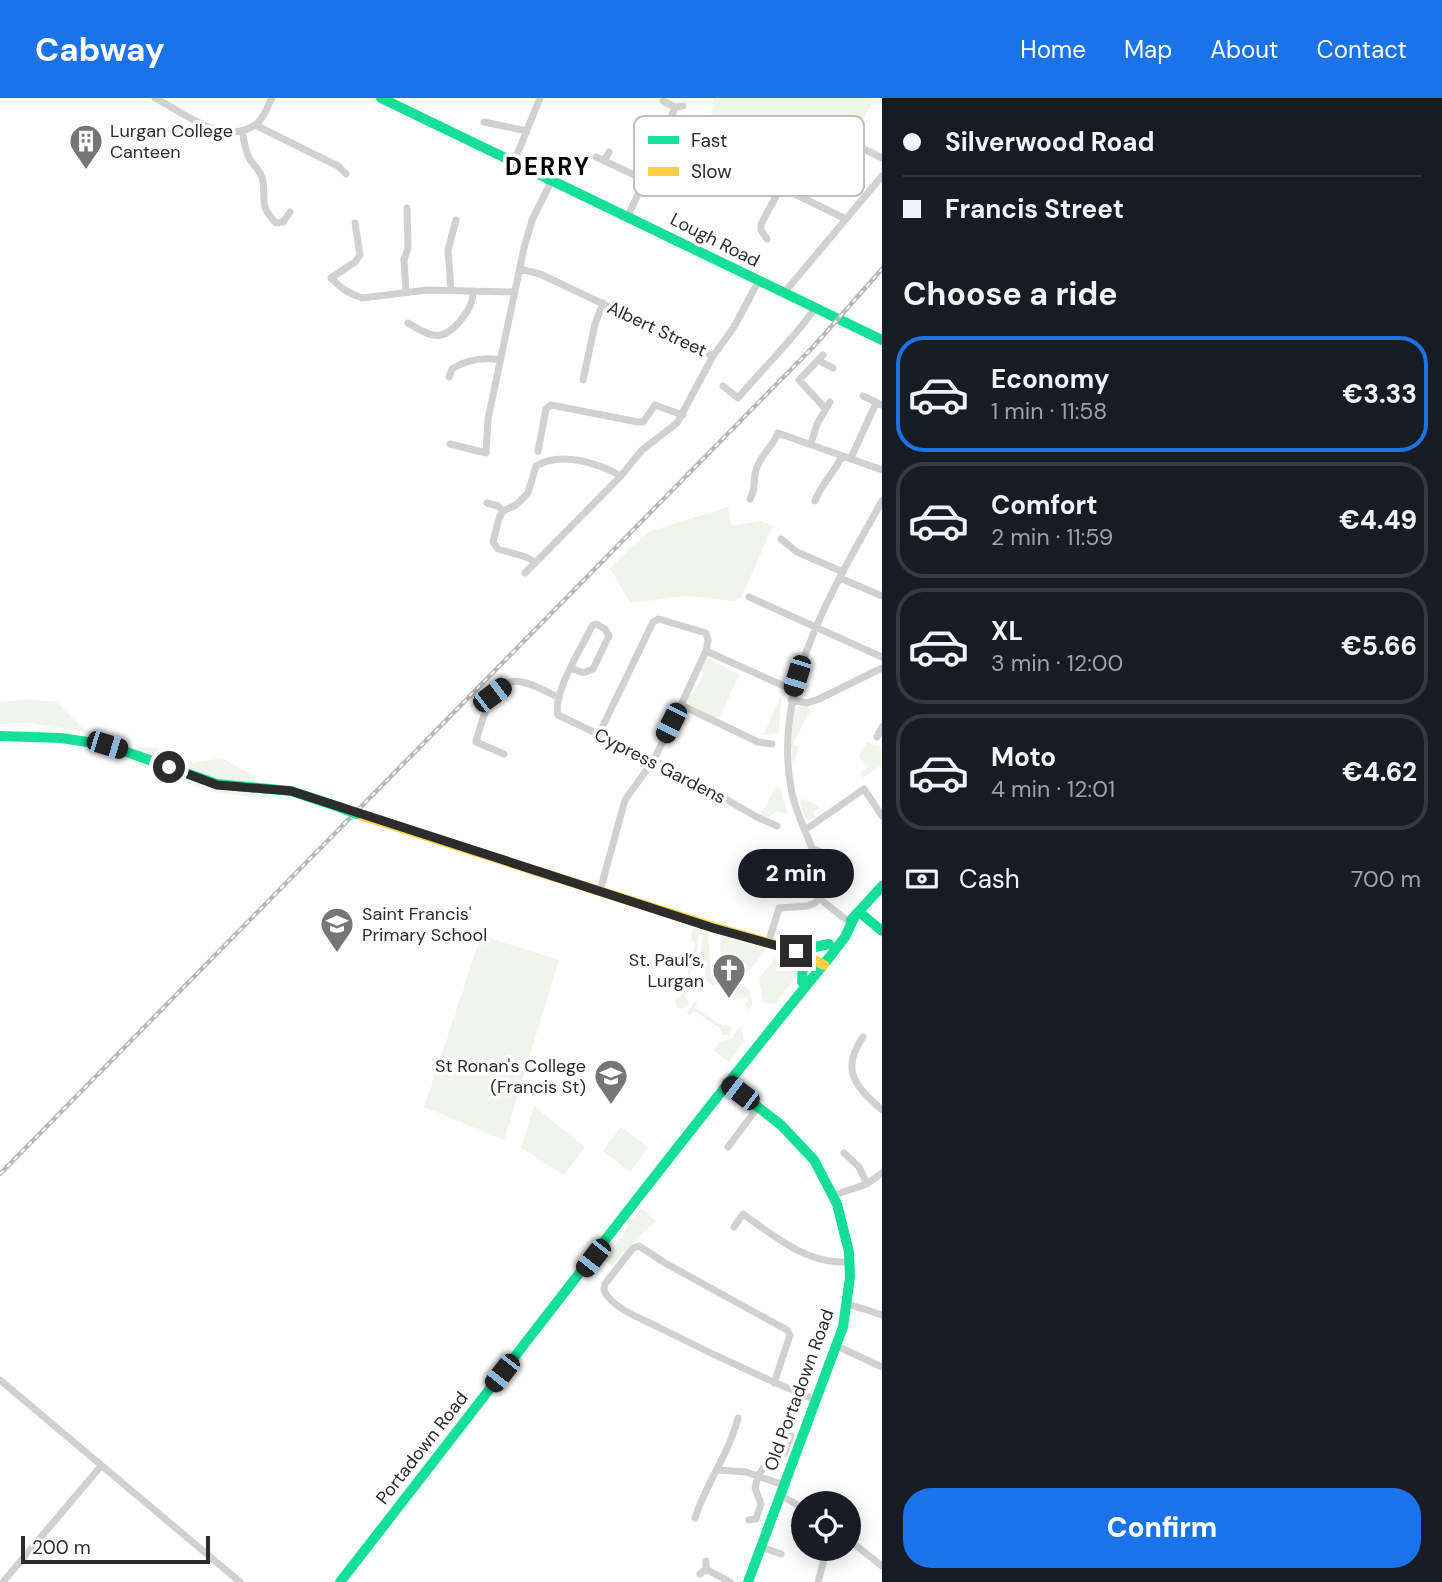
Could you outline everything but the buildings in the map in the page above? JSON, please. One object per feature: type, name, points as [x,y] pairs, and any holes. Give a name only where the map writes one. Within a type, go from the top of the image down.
[{"type":"main road","name":"Lough Road","points":[[381,98],[882,340]]},
{"type":"main road","points":[[0,736],[61,738],[107,745],[217,785],[291,791],[796,951],[820,962]]},
{"type":"main road","points":[[791,1002],[820,962],[829,944],[882,886]]},
{"type":"main road","points":[[854,916],[882,931]]},
{"type":"main road","points":[[791,1002],[802,982],[845,937],[854,916]]},
{"type":"main road","points":[[796,951],[829,944]]},
{"type":"main road","points":[[796,951],[803,965],[802,982]]},
{"type":"main road","name":"Portadown Road","points":[[340,1582],[791,1002]]},
{"type":"main road","name":"Old Portadown Road","points":[[727,1083],[784,1128],[821,1169],[834,1195],[846,1231],[850,1262],[848,1304],[837,1346],[748,1582]]},
{"type":"street","points":[[155,98],[225,133],[242,131],[255,125],[272,98]]},
{"type":"street","points":[[172,106],[176,98]]},
{"type":"street","points":[[514,162],[540,98]]},
{"type":"street","points":[[663,101],[679,107],[675,116]]},
{"type":"street","points":[[484,122],[527,131]]},
{"type":"street","points":[[255,125],[338,166],[346,174]]},
{"type":"street","points":[[242,131],[250,160],[259,170],[262,179],[262,203],[268,214],[276,223],[283,222],[290,212]]},
{"type":"street","points":[[864,149],[882,158]]},
{"type":"street","points":[[609,152],[600,159],[634,175]]},
{"type":"street","points":[[784,293],[882,176]]},
{"type":"street","points":[[450,444],[486,453],[488,419],[520,269],[532,220],[552,180]]},
{"type":"street","points":[[628,216],[637,196]]},
{"type":"street","points":[[767,239],[761,230],[761,224],[776,196]]},
{"type":"street","points":[[799,196],[846,219]]},
{"type":"street","points":[[406,291],[404,260],[408,248],[407,208]]},
{"type":"street","points":[[451,290],[447,250],[456,220]]},
{"type":"street","points":[[355,223],[360,255],[355,262],[331,278],[345,292],[362,298],[406,291],[515,292]]},
{"type":"street","name":"Albert Street","points":[[520,269],[540,274],[713,356],[734,327],[758,282]]},
{"type":"street","points":[[408,323],[427,334],[449,333],[473,302],[472,291]]},
{"type":"street","points":[[583,380],[595,324],[603,303]]},
{"type":"street","points":[[723,386],[738,398],[799,331],[816,307]]},
{"type":"street","points":[[525,573],[621,477],[638,454],[683,415],[713,356]]},
{"type":"street","points":[[811,444],[828,405],[799,380],[820,358],[832,368]]},
{"type":"street","points":[[449,377],[452,369],[468,361],[500,360]]},
{"type":"street","points":[[850,458],[879,404],[863,396]]},
{"type":"street","points":[[548,448],[538,449],[546,409],[551,405],[638,422],[643,422],[654,405],[683,415]]},
{"type":"street","points":[[750,499],[755,491],[757,467],[778,433],[882,470]]},
{"type":"street","points":[[815,501],[818,491],[833,474],[842,456]]},
{"type":"street","points":[[535,562],[495,547],[493,542],[503,511],[528,493],[536,466],[545,460],[557,459],[591,464],[608,469],[621,477]]},
{"type":"street","points":[[830,856],[812,848],[791,792],[786,755],[791,700],[802,661],[841,575],[882,501]]},
{"type":"street","points":[[487,503],[498,506],[503,511]]},
{"type":"street","points":[[780,539],[797,552],[882,596]]},
{"type":"street","points":[[749,597],[882,657]]},
{"type":"street","points":[[599,734],[655,620],[706,633],[706,651],[681,705],[653,761],[625,800],[600,891]]},
{"type":"street","points":[[505,754],[476,743],[492,695],[509,682],[521,681],[558,697],[571,668],[592,626],[596,624],[605,629],[609,636],[593,669],[583,673],[571,668]]},
{"type":"street","points":[[706,651],[793,690]]},
{"type":"street","points":[[791,700],[807,703],[819,699],[882,668]]},
{"type":"street","name":"Cypress Gardens","points":[[558,697],[558,715],[778,826]]},
{"type":"street","points":[[681,705],[758,741],[772,744]]},
{"type":"street","points":[[877,737],[882,727]]},
{"type":"street","points":[[805,830],[864,789],[882,816]]},
{"type":"street","points":[[768,944],[779,908],[808,906],[820,899],[836,872]]},
{"type":"street","points":[[820,899],[854,916]]},
{"type":"street","points":[[863,1037],[854,1051],[851,1064],[854,1078],[862,1092],[882,1110]]},
{"type":"street","points":[[728,1147],[758,1107]]},
{"type":"street","points":[[842,1164],[846,1155],[859,1167],[867,1184]]},
{"type":"street","points":[[834,1195],[867,1184],[882,1173]]},
{"type":"street","points":[[734,1227],[743,1214],[780,1241],[807,1255],[835,1263],[850,1262]]},
{"type":"street","points":[[774,1383],[790,1335],[787,1330],[664,1264],[639,1246],[633,1248],[604,1284],[606,1295],[624,1309],[774,1383],[816,1400]]},
{"type":"street","points":[[848,1304],[882,1315]]},
{"type":"street","points":[[837,1346],[882,1367]]},
{"type":"street","points":[[0,1380],[240,1582]]},
{"type":"street","points":[[695,1518],[701,1498],[734,1436],[734,1423]]},
{"type":"street","points":[[749,1520],[756,1519],[761,1504],[755,1488],[758,1476],[768,1461],[784,1454],[791,1436]]},
{"type":"street","points":[[3,1582],[101,1466]]},
{"type":"street","points":[[718,1470],[746,1472],[758,1476],[791,1498]]},
{"type":"street","points":[[761,1547],[780,1553]]},
{"type":"street","points":[[861,1549],[882,1566]]},
{"type":"street","points":[[818,1582],[824,1561]]},
{"type":"street","points":[[704,1568],[730,1582]]},
{"type":"shaded area","points":[[714,98],[874,98],[864,118],[711,114]]},
{"type":"shaded area","points":[[728,507],[731,526],[761,521],[773,526],[741,598],[734,601],[686,596],[630,603],[610,568],[648,532]]},
{"type":"shaded area","points":[[711,658],[712,661],[740,674],[720,716],[715,718],[687,700],[690,694],[694,693],[706,660]]},
{"type":"shaded area","points":[[782,694],[778,735],[763,735]]},
{"type":"shaded area","points":[[28,699],[57,702],[87,732],[31,723],[0,724],[0,702]]},
{"type":"shaded area","points":[[798,706],[808,707],[810,711],[793,744],[798,747],[795,762],[791,759],[791,748],[794,709]]},
{"type":"shaded area","points":[[867,742],[882,748],[882,765],[863,778],[861,772],[868,767],[859,757]]},
{"type":"shaded area","points":[[142,747],[158,748],[193,763],[222,758],[252,775],[272,799],[211,792],[116,756]]},
{"type":"shaded area","points":[[777,786],[781,789],[787,814],[778,811],[768,817],[762,816],[761,814]]},
{"type":"shaded area","points":[[803,799],[820,807],[813,812],[815,819],[808,820],[803,814],[800,801]]},
{"type":"shaded area","points":[[840,853],[856,862],[850,869],[835,867],[834,858]]},
{"type":"shaded area","points":[[693,927],[699,929],[696,966],[691,970],[685,996],[689,1004],[681,1009],[677,1007],[675,1000],[682,995],[695,944],[691,939]]},
{"type":"shaded area","points":[[703,930],[708,931],[711,977],[750,990],[752,1004],[748,1010],[745,1004],[749,1001],[747,997],[741,1000],[719,984],[712,985],[705,979],[706,964],[701,955]]},
{"type":"shaded area","points":[[481,935],[559,960],[504,1140],[424,1107]]},
{"type":"shaded area","points":[[721,935],[766,949],[749,971],[734,975],[728,973],[722,962]]},
{"type":"shaded area","points":[[779,953],[795,962],[799,973],[775,1004],[763,1003],[759,979]]},
{"type":"shaded area","points":[[694,1001],[697,1002],[695,1008],[722,1025],[730,1026],[729,1035],[722,1035],[720,1028],[694,1011],[690,1015],[687,1012]]},
{"type":"shaded area","points":[[742,1027],[744,1042],[729,1062],[713,1050],[720,1042],[733,1038],[738,1028]]},
{"type":"shaded area","points":[[534,1106],[585,1147],[564,1175],[521,1148]]},
{"type":"shaded area","points":[[621,1127],[648,1147],[630,1172],[603,1151]]},
{"type":"shaded area","points":[[641,1208],[657,1222],[641,1235],[613,1266],[602,1260],[625,1234]]},
{"type":"railway","points":[[0,1174],[813,347],[882,269]]},
{"type":"traffic: fast","points":[[381,98],[882,340]]},
{"type":"traffic: fast","points":[[0,736],[61,738],[107,745],[217,784],[291,791],[339,807]]},
{"type":"traffic: fast","points":[[339,807],[357,814]]},
{"type":"traffic: fast","points":[[851,920],[882,886]]},
{"type":"traffic: fast","points":[[859,912],[882,931]]},
{"type":"traffic: fast","points":[[340,1582],[646,1188],[832,954],[845,937],[856,914]]},
{"type":"traffic: fast","points":[[802,982],[803,965],[796,951],[829,944]]},
{"type":"traffic: fast","points":[[727,1083],[781,1125],[814,1160],[837,1204],[849,1252],[850,1277],[843,1327],[748,1582]]},
{"type":"traffic: slow","points":[[357,814],[796,951],[824,965]]},
{"type":"place","name":"Lurgan College Canteen","points":[[86,171]]},
{"type":"place","name":"Saint Francis' Primary School","points":[[337,954]]},
{"type":"place","name":"St. Paul’s, Lurgan","points":[[729,1000]]},
{"type":"place","name":"St Ronan's College (Francis St)","points":[[611,1106]]},
{"type":"district","name":"DERRY","points":[[548,167]]},
{"type":"route","points":[[169,767],[217,785],[291,791],[713,928],[796,951]]}]
